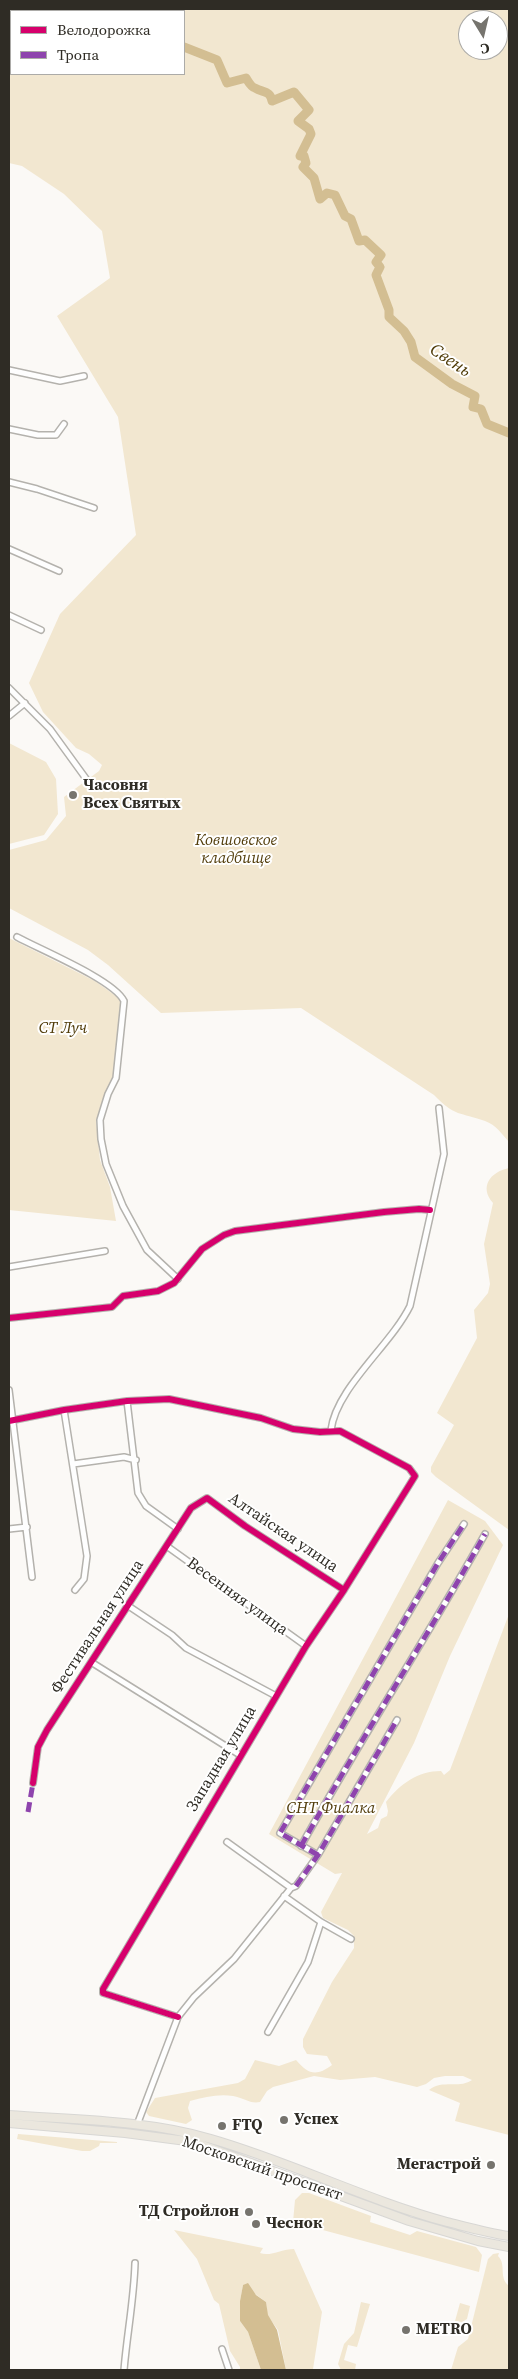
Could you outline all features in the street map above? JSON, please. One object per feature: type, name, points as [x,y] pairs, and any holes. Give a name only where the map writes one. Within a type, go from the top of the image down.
[{"type":"main road","name":"Московский проспект","points":[[9,2115],[137,2125],[177,2130],[213,2139],[409,2221],[478,2241],[509,2247]]},
{"type":"main road","name":"Московский проспект","points":[[9,2123],[175,2138],[424,2216],[509,2236]]},
{"type":"street","points":[[9,370],[60,381],[84,376]]},
{"type":"street","points":[[9,429],[38,435],[56,436],[64,424]]},
{"type":"street","points":[[9,482],[38,489],[94,508]]},
{"type":"street","points":[[9,549],[60,571]]},
{"type":"street","points":[[9,615],[42,630]]},
{"type":"street","points":[[9,688],[50,729],[86,780]]},
{"type":"street","points":[[9,716],[25,703]]},
{"type":"street","points":[[18,937],[90,973],[121,994],[124,1001],[116,1078],[108,1094],[100,1120],[101,1139],[106,1164],[123,1206],[147,1250],[178,1279]]},
{"type":"street","points":[[10,1421],[64,1410],[126,1401],[169,1400],[261,1418],[294,1429],[320,1432],[331,1430],[332,1420],[342,1400],[401,1325],[410,1306],[444,1154],[439,1108]]},
{"type":"street","points":[[9,1318],[112,1307],[123,1296],[158,1291],[178,1279],[202,1249],[224,1235],[235,1231],[419,1208],[430,1210]]},
{"type":"street","points":[[9,1267],[105,1251]]},
{"type":"street","points":[[9,1390],[10,1421],[27,1527],[32,1576]]},
{"type":"street","points":[[126,1401],[136,1460],[138,1493],[146,1506],[178,1529]]},
{"type":"street","points":[[64,1410],[87,1556],[84,1579],[75,1590]]},
{"type":"street","name":"Западная улица","points":[[178,2017],[103,1993],[102,1989],[306,1646],[344,1590],[415,1476],[409,1468],[386,1455],[340,1431],[331,1430]]},
{"type":"street","points":[[73,1464],[124,1457],[136,1460]]},
{"type":"street","name":"Фестивальная улица","points":[[33,1783],[38,1747],[127,1605],[168,1547],[191,1508],[207,1498]]},
{"type":"street","name":"Алтайская улица","points":[[207,1498],[245,1526],[344,1590]]},
{"type":"street","points":[[318,1855],[280,1833],[438,1563],[464,1524]]},
{"type":"street","points":[[9,1528],[27,1527]]},
{"type":"street","points":[[301,1846],[336,1782],[437,1618],[485,1534]]},
{"type":"street","name":"Весенняя улица","points":[[168,1547],[306,1646]]},
{"type":"street","points":[[127,1605],[172,1635],[186,1648],[276,1696]]},
{"type":"street","points":[[91,1662],[240,1755]]},
{"type":"street","points":[[137,2125],[178,2017],[194,1997],[234,1959],[318,1855],[397,1720]]},
{"type":"street","points":[[226,1842],[294,1887]]},
{"type":"street","points":[[284,1896],[351,1939]]},
{"type":"street","points":[[268,2032],[308,1962],[322,1922]]},
{"type":"street","points":[[124,2370],[126,2335],[134,2297],[135,2263]]},
{"type":"street","points":[[222,2349],[229,2370]]},
{"type":"green space","name":"Ковшовское кладбище","points":[[9,9],[509,9],[509,1142],[492,1125],[453,1111],[434,1095],[301,1008],[161,1013],[108,965],[88,950],[9,908],[9,850],[46,840],[66,816],[64,797],[99,771],[102,765],[89,754],[76,748],[43,712],[29,683],[60,614],[136,535],[118,417],[57,316],[110,278],[102,231],[64,194],[22,166],[9,163]]},
{"type":"green space","points":[[9,743],[46,762],[56,779],[58,814],[44,835],[9,844]]},
{"type":"green space","name":"СТ Луч","points":[[9,938],[95,981],[123,1001],[112,1082],[96,1120],[100,1160],[110,1187],[116,1221],[9,1210]]},
{"type":"green space","points":[[509,1168],[509,1530],[436,1477],[431,1472],[431,1467],[454,1425],[437,1413],[477,1338],[474,1310],[488,1293],[490,1284],[484,1244],[493,1203],[489,1197],[487,1186],[492,1177],[502,1170]]},
{"type":"green space","name":"СНТ Фиалка","points":[[448,1500],[485,1521],[503,1545],[450,1656],[414,1743],[367,1834],[378,1828],[381,1819],[387,1816],[386,1802],[403,1784],[425,1773],[441,1771],[444,1775],[450,1770],[509,1614],[509,2135],[455,2121],[460,2103],[429,2090],[440,2085],[462,2084],[472,2080],[463,2076],[434,2078],[426,2084],[417,2087],[375,2077],[340,2080],[314,2076],[273,2087],[267,2091],[260,2102],[222,2095],[190,2101],[188,2108],[192,2120],[186,2124],[149,2116],[146,2112],[155,2098],[238,2083],[245,2079],[255,2060],[279,2066],[296,2060],[308,2071],[312,2072],[321,2071],[332,2065],[327,2056],[307,2054],[303,2047],[303,2039],[332,1982],[354,1948],[354,1936],[348,1930],[323,1918],[321,1912],[342,1873],[335,1874],[269,1834]]},
{"type":"green space","points":[[18,2134],[117,2143],[100,2143],[99,2146],[90,2151],[82,2151],[17,2139]]},
{"type":"green space","points":[[302,2193],[309,2193],[371,2216],[370,2222],[410,2235],[417,2231],[476,2247],[482,2255],[479,2272],[293,2222],[295,2200]]},
{"type":"green space","points":[[174,2230],[263,2248],[260,2253],[264,2254],[294,2249],[322,2312],[313,2369],[317,2370],[286,2370],[278,2330],[267,2315],[266,2302],[243,2285],[240,2301],[240,2321],[248,2332],[261,2370],[240,2370],[230,2351],[219,2304],[214,2300],[197,2259]]},
{"type":"green space","points":[[499,2253],[498,2256],[502,2263],[504,2279],[509,2286],[509,2370],[451,2370],[458,2347],[468,2339],[488,2259],[493,2254]]},
{"type":"green space","points":[[361,2302],[370,2304],[357,2347],[348,2345],[344,2360],[356,2364],[355,2370],[341,2370],[338,2364],[344,2344],[354,2333]]},
{"type":"green space","points":[[460,2303],[470,2306],[467,2319],[462,2322],[455,2321]]},
{"type":"shaded area","points":[[248,2283],[256,2295],[266,2302],[268,2315],[277,2330],[286,2370],[261,2370],[248,2332],[240,2321],[240,2301],[243,2285]]},
{"type":"waterway","name":"Свень","points":[[185,47],[217,60],[227,83],[246,78],[254,87],[268,93],[272,101],[294,92],[309,110],[298,121],[309,129],[311,134],[300,156],[304,156],[306,163],[303,167],[314,178],[320,199],[327,193],[335,195],[345,216],[351,219],[359,241],[365,240],[381,255],[376,262],[380,267],[376,275],[389,310],[389,317],[404,331],[411,342],[415,357],[452,384],[475,396],[473,407],[481,409],[487,424],[509,433]]},
{"type":"marked path","points":[[318,1855],[280,1833],[438,1563],[464,1524]]},
{"type":"marked path","points":[[301,1846],[485,1534]]},
{"type":"marked path","points":[[296,1886],[318,1855],[397,1720]]},
{"type":"marked path","points":[[28,1812],[33,1783]]},
{"type":"cycle path","points":[[9,1318],[112,1307],[123,1296],[158,1291],[174,1283],[202,1249],[224,1235],[235,1231],[384,1212],[430,1210]]},
{"type":"cycle path","points":[[9,1421],[64,1410],[127,1401],[169,1399],[261,1418],[293,1429],[320,1432],[340,1431],[409,1468],[415,1476],[344,1590],[306,1646],[103,1989],[103,1993],[178,2017]]},
{"type":"cycle path","points":[[33,1783],[38,1747],[47,1730],[191,1508],[207,1498],[245,1526],[344,1590]]},
{"type":"place","name":"Часовня Всех Святых","points":[[73,795]]},
{"type":"place","name":"Успех","points":[[284,2120]]},
{"type":"place","name":"FTQ","points":[[222,2126]]},
{"type":"place","name":"Мегастрой","points":[[491,2165]]},
{"type":"place","name":"ТД Стройлон","points":[[249,2212]]},
{"type":"place","name":"Чеснок","points":[[256,2224]]},
{"type":"place","name":"METRO","points":[[406,2330]]}]
